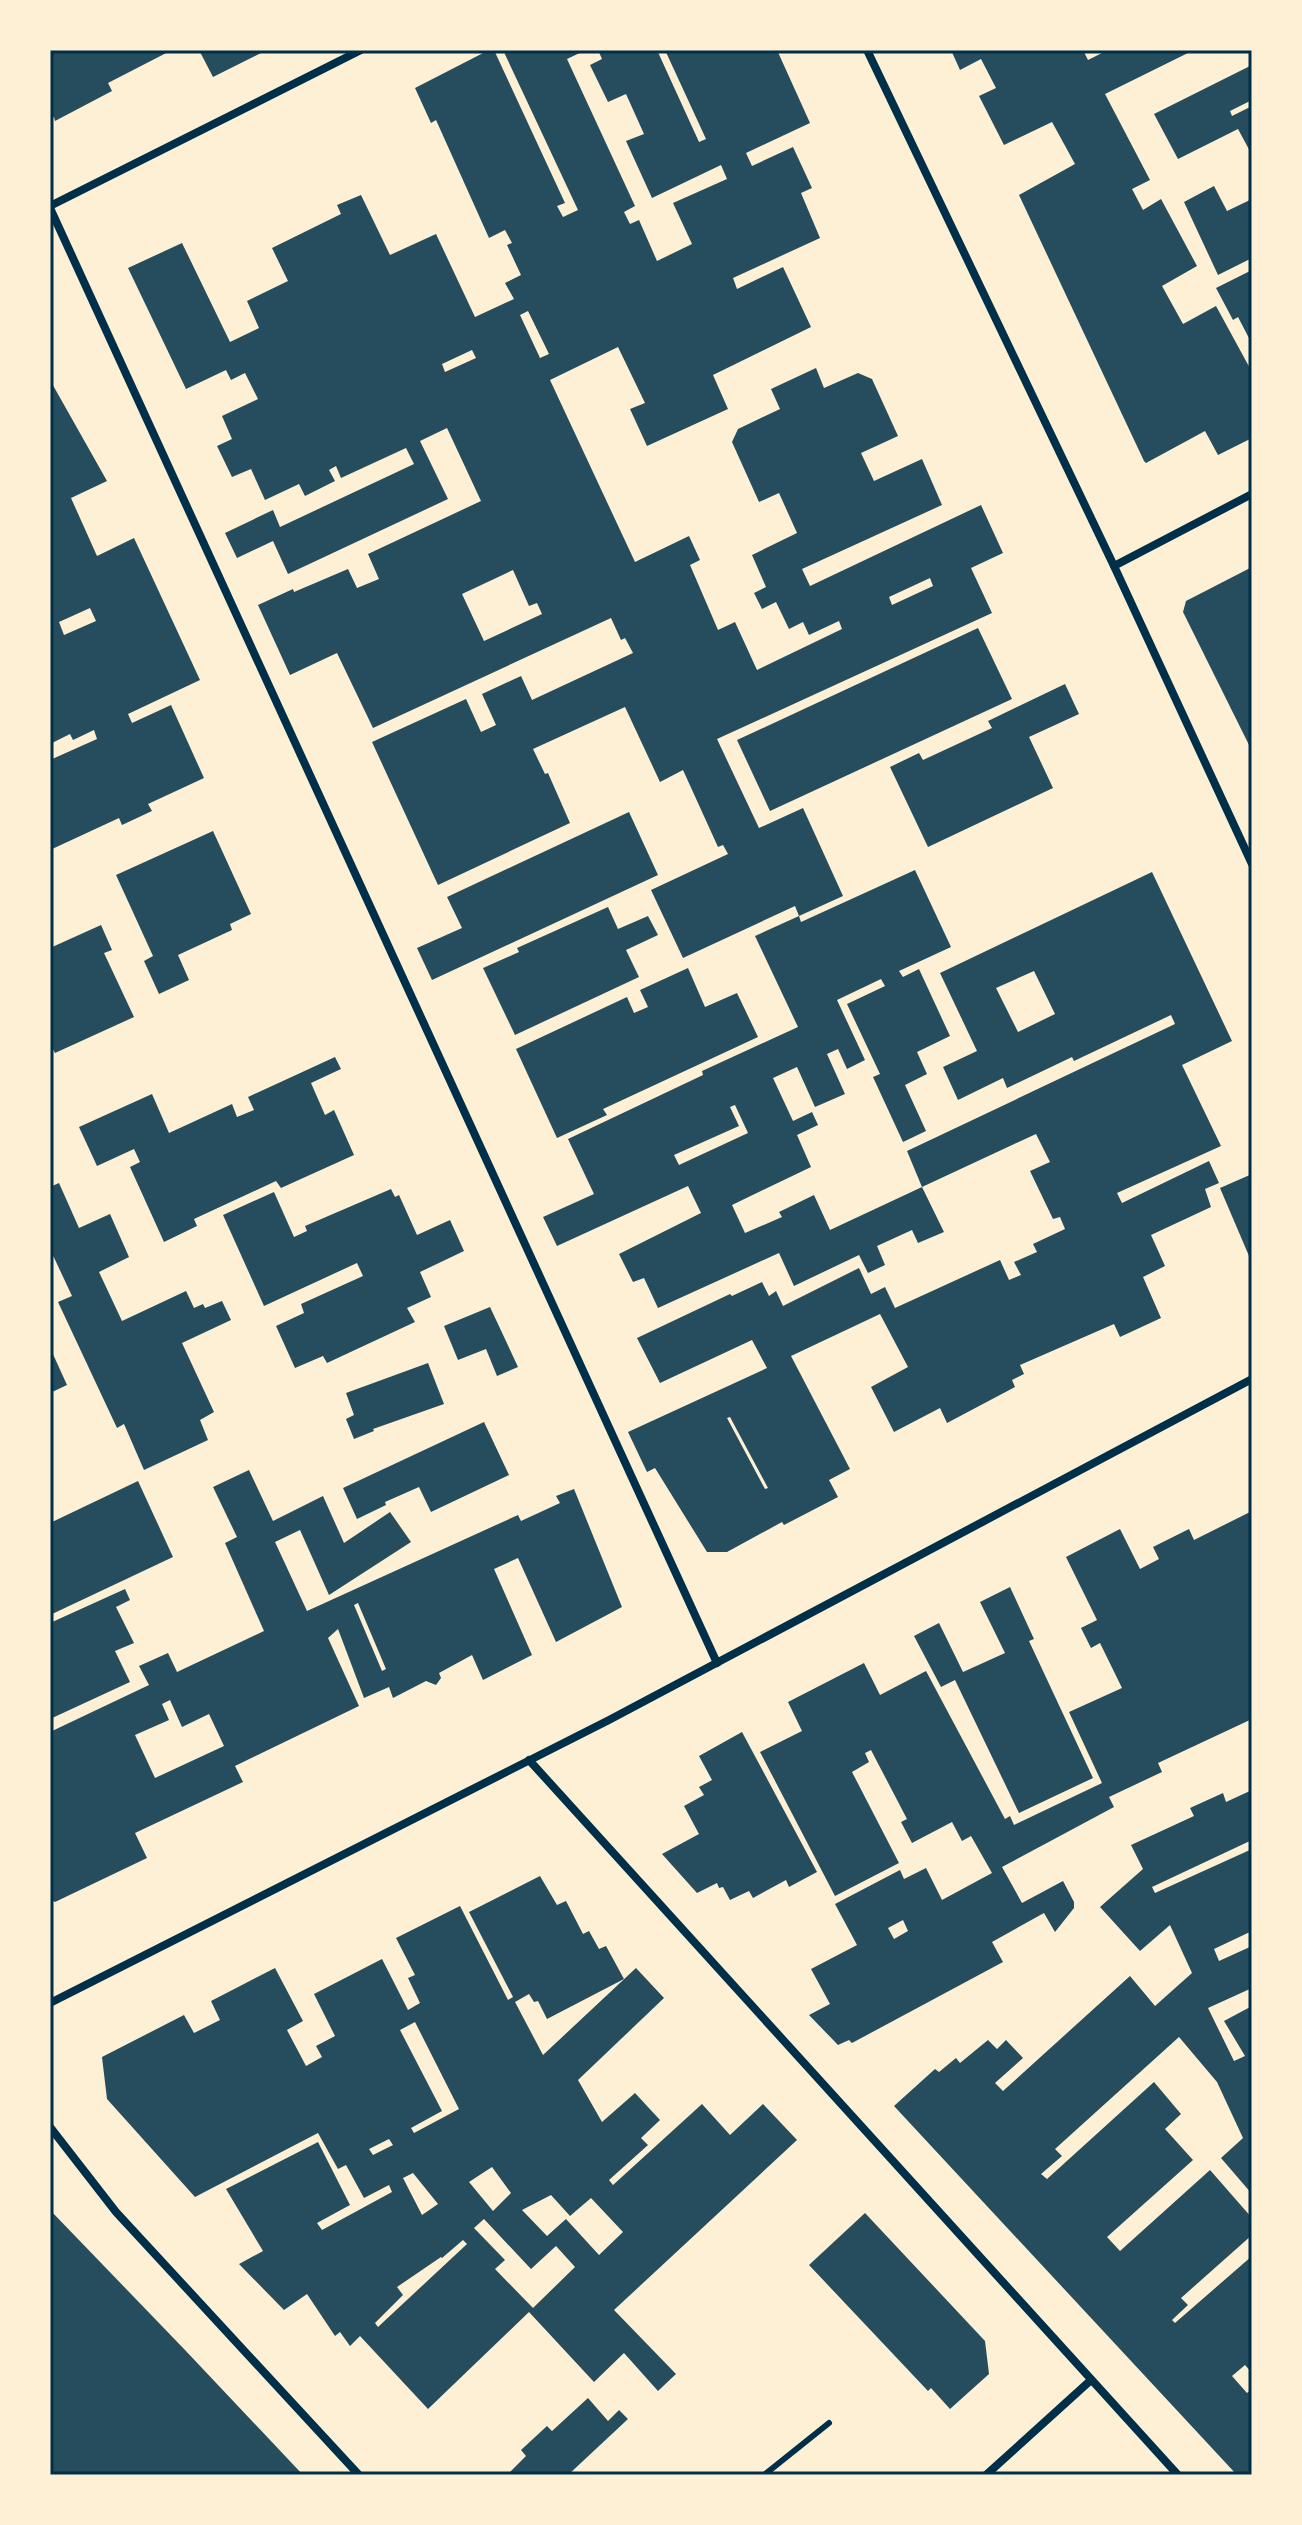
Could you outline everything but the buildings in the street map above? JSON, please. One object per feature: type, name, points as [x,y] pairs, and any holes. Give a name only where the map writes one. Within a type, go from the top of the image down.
[{"type":"street","points":[[361,50],[50,207],[717,1663]]},
{"type":"street","points":[[867,50],[1114,566],[1252,864]]},
{"type":"street","points":[[1114,566],[1252,494]]},
{"type":"street","points":[[50,2003],[717,1663],[1252,1379]]},
{"type":"street","points":[[529,1760],[1178,2475]]},
{"type":"street","points":[[50,2127],[116,2212],[359,2475]]},
{"type":"street","points":[[986,2475],[1091,2380]]},
{"type":"lane","points":[[764,2475],[829,2423]]}]
